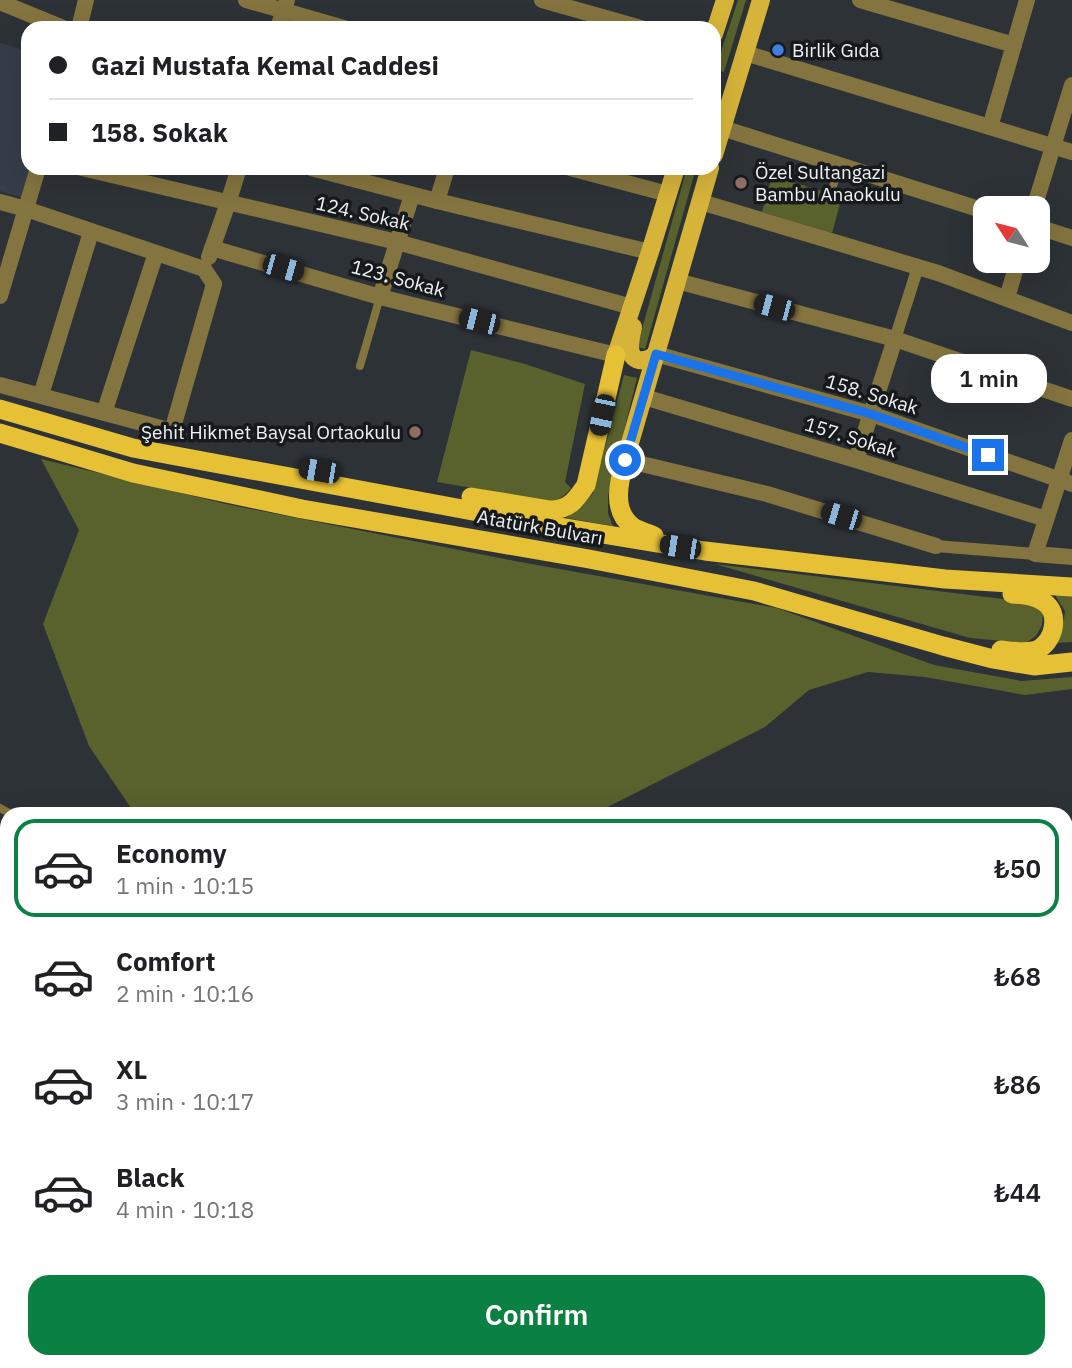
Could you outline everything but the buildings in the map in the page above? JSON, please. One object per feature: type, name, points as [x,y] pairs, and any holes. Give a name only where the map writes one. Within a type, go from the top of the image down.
[{"type":"highway","points":[[256,470],[292,466],[561,510],[579,496],[586,485],[616,355]]},
{"type":"highway","name":"Atatürk Bulvarı","points":[[0,409],[133,448],[554,526],[705,551],[945,579],[1072,587]]},
{"type":"highway","name":"Atatürk Bulvarı","points":[[0,433],[133,473],[289,506],[754,591],[993,659],[1034,666],[1072,662]]},
{"type":"highway","points":[[625,460],[618,493],[625,518],[643,531],[705,551]]},
{"type":"highway","points":[[924,640],[958,639],[996,650],[1018,652],[1038,649],[1049,639],[1054,625],[1046,603],[1031,596],[975,591],[945,579]]},
{"type":"main road","points":[[718,21],[725,0]]},
{"type":"main road","points":[[721,131],[761,0]]},
{"type":"main road","points":[[616,355],[674,175]]},
{"type":"main road","points":[[625,460],[708,175]]},
{"type":"main road","points":[[632,307],[634,325],[631,353],[642,361],[649,360],[656,354]]},
{"type":"street","points":[[81,21],[86,0]]},
{"type":"street","points":[[246,0],[285,6],[325,21]]},
{"type":"street","points":[[542,0],[616,21]]},
{"type":"street","points":[[860,0],[1014,45]]},
{"type":"street","points":[[990,127],[1027,0]]},
{"type":"street","points":[[0,2],[47,21]]},
{"type":"street","points":[[745,53],[1072,152]]},
{"type":"street","points":[[1038,196],[1072,85]]},
{"type":"street","points":[[722,128],[973,207]]},
{"type":"street","points":[[0,296],[36,175]]},
{"type":"street","name":"124. Sokak","points":[[111,175],[397,242],[632,307]]},
{"type":"street","points":[[204,269],[237,175]]},
{"type":"street","points":[[338,175],[650,252]]},
{"type":"street","points":[[437,201],[445,175]]},
{"type":"street","points":[[596,175],[668,194]]},
{"type":"street","points":[[380,297],[412,195]]},
{"type":"street","points":[[0,202],[204,269],[214,284],[172,431],[0,385]]},
{"type":"street","points":[[701,202],[918,267],[1072,323]]},
{"type":"street","points":[[1050,231],[1072,238]]},
{"type":"street","points":[[41,395],[91,232]]},
{"type":"street","name":"123. Sokak","points":[[212,248],[380,297],[616,355]]},
{"type":"street","points":[[104,413],[156,253]]},
{"type":"street","points":[[856,460],[918,267]]},
{"type":"street","points":[[1007,298],[1014,273]]},
{"type":"street","points":[[677,281],[895,339],[1072,400]]},
{"type":"street","name":"158. Sokak","points":[[656,354],[871,414],[1066,482]]},
{"type":"street","name":"157. Sokak","points":[[644,397],[1046,519]]},
{"type":"street","points":[[1035,554],[1046,519],[1066,482],[1072,440]]},
{"type":"street","points":[[625,460],[767,494],[936,546],[1072,557]]},
{"type":"lane","points":[[831,192],[840,165]]},
{"type":"lane","points":[[360,366],[380,297]]},
{"type":"shaded area","points":[[0,43],[21,49],[21,175],[29,175],[23,198],[0,191]]},
{"type":"green space","points":[[738,0],[746,0],[724,72],[721,71],[721,52]]},
{"type":"green space","points":[[685,175],[694,175],[645,349],[637,347]]},
{"type":"green space","points":[[772,176],[842,197],[832,233],[762,212]]},
{"type":"green space","points":[[471,350],[585,384],[565,482],[571,488],[560,498],[547,501],[437,482]]},
{"type":"green space","points":[[624,375],[637,378],[608,496],[608,513],[613,526],[566,518],[593,493]]},
{"type":"green space","points":[[41,459],[226,504],[515,561],[777,608],[934,665],[1022,681],[1072,677],[1072,689],[1025,695],[925,677],[868,672],[809,690],[765,727],[608,807],[130,807],[89,746],[43,624],[79,530]]},
{"type":"green space","points":[[715,564],[1036,603],[1043,613],[1042,625],[1036,636],[1026,643],[970,638]]},
{"type":"green space","points":[[1053,592],[1072,594],[1072,642],[1055,643],[1063,626],[1065,611]]},
{"type":"place","name":"Birlik Gıda","points":[[778,50]]},
{"type":"place","name":"Özel Sultangazi Bambu Anaokulu","points":[[741,183]]},
{"type":"place","name":"Şehit Hikmet Baysal Ortaokulu","points":[[415,432]]},
{"type":"route","points":[[625,460],[656,354],[871,414],[988,455]]}]
